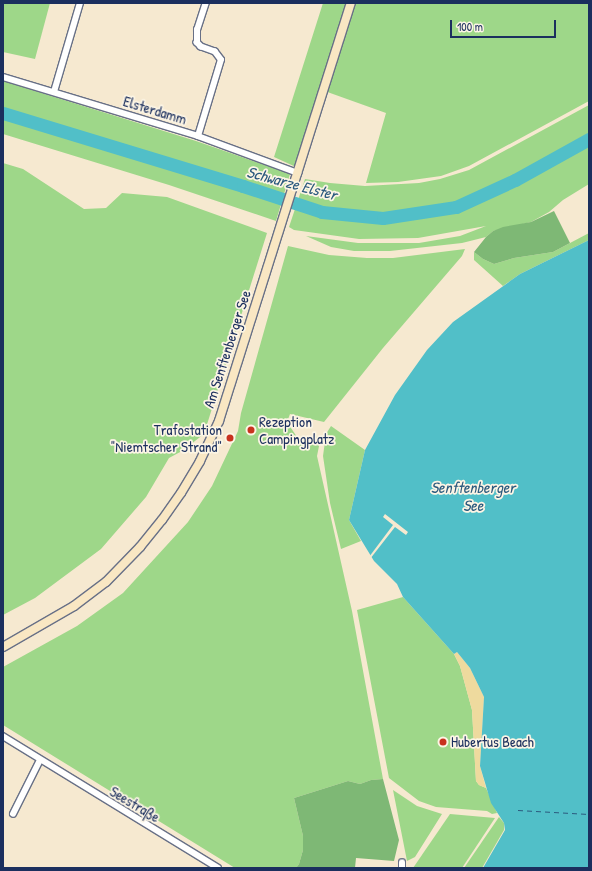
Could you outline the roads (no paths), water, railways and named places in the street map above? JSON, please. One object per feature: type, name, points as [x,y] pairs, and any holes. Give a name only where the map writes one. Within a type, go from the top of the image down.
[{"type":"street","points":[[54,92],[80,3]]},
{"type":"street","points":[[198,136],[221,60],[215,52],[201,47],[197,43],[198,30],[206,3]]},
{"type":"street","name":"Am Senftenberger See","points":[[3,647],[74,606],[106,582],[140,547],[181,493],[200,461],[219,421],[351,3]]},
{"type":"street","name":"Elsterdamm","points":[[3,77],[198,136],[298,173]]},
{"type":"street","name":"Seestraße","points":[[3,736],[218,868]]},
{"type":"street","points":[[13,814],[40,760]]},
{"type":"water","name":"Senftenberger See","points":[[589,240],[589,868],[483,868],[505,830],[504,823],[491,803],[480,766],[484,697],[470,668],[457,652],[454,654],[403,597],[397,584],[374,561],[349,520],[365,450],[395,395],[427,350],[453,322],[520,274]]},
{"type":"waterway","name":"Schwarze Elster","points":[[3,113],[243,186],[322,212],[383,218],[456,207],[515,180],[589,139]]},
{"type":"place","name":"Rezeption Campingplatz","points":[[251,430]]},
{"type":"place","name":"Trafostation \"Niemtscher Strand\"","points":[[230,438]]},
{"type":"place","name":"Hubertus Beach","points":[[443,742]]}]
